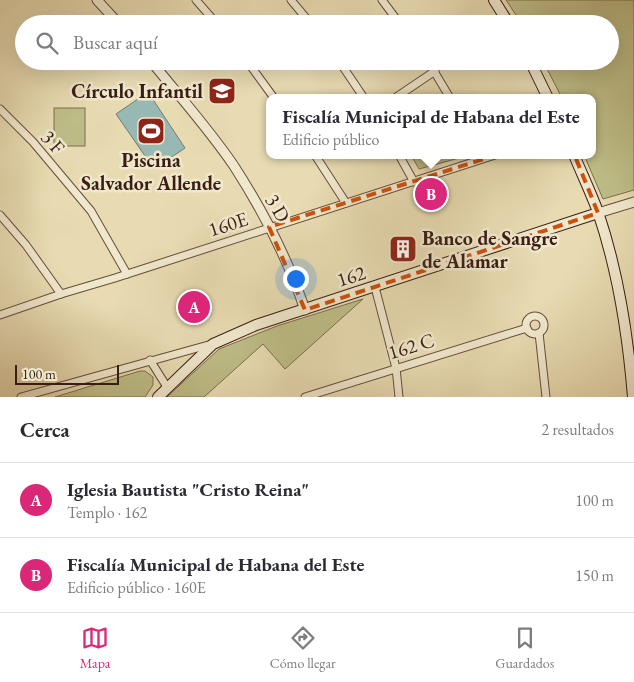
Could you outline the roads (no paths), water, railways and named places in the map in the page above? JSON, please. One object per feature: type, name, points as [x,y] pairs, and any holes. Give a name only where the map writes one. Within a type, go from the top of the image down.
[{"type":"main road","points":[[494,0],[503,15]]},
{"type":"main road","points":[[534,70],[546,94]]},
{"type":"main road","points":[[576,159],[598,214],[616,276],[630,350],[633,397]]},
{"type":"main road","name":"162","points":[[212,344],[256,326],[598,214]]},
{"type":"main road","points":[[158,397],[212,344]]},
{"type":"street","points":[[97,0],[111,15]]},
{"type":"street","points":[[196,0],[209,15]]},
{"type":"street","points":[[291,0],[304,15]]},
{"type":"street","points":[[382,0],[393,15]]},
{"type":"street","name":"3 D","points":[[158,70],[234,166],[281,248],[305,310]]},
{"type":"street","points":[[254,70],[271,94]]},
{"type":"street","points":[[345,70],[361,94]]},
{"type":"street","points":[[401,94],[435,72],[448,94]]},
{"type":"street","name":"3 F","points":[[0,109],[33,142],[91,211],[127,274]]},
{"type":"street","points":[[318,159],[346,203]]},
{"type":"street","points":[[401,159],[414,182]]},
{"type":"street","name":"160E","points":[[0,315],[60,294],[414,182],[477,159]]},
{"type":"street","name":"162","points":[[598,214],[634,202]]},
{"type":"street","points":[[0,215],[26,245],[60,294]]},
{"type":"street","points":[[375,287],[396,368],[399,397]]},
{"type":"street","points":[[538,317],[544,324],[543,329],[539,333],[533,334],[527,328],[529,319],[538,317]]},
{"type":"street","name":"162 C","points":[[305,397],[527,328]]},
{"type":"street","points":[[539,333],[546,397]]},
{"type":"street","name":"162","points":[[21,397],[212,344]]},
{"type":"street","points":[[150,360],[167,388]]},
{"type":"water","name":"Piscina Salvador Allende","points":[[148,92],[185,148],[154,169],[116,114]]},
{"type":"place","name":"Círculo Infantil","points":[[222,91]]},
{"type":"place","name":"Piscina Salvador Allende","points":[[151,131]]},
{"type":"place","name":"Fiscalía Municipal de Habana del Este","points":[[431,194]]},
{"type":"place","name":"Banco de Sangre de Alamar","points":[[403,249]]},
{"type":"place","name":"Iglesia Bautista \"Cristo Reina\"","points":[[194,307]]}]
